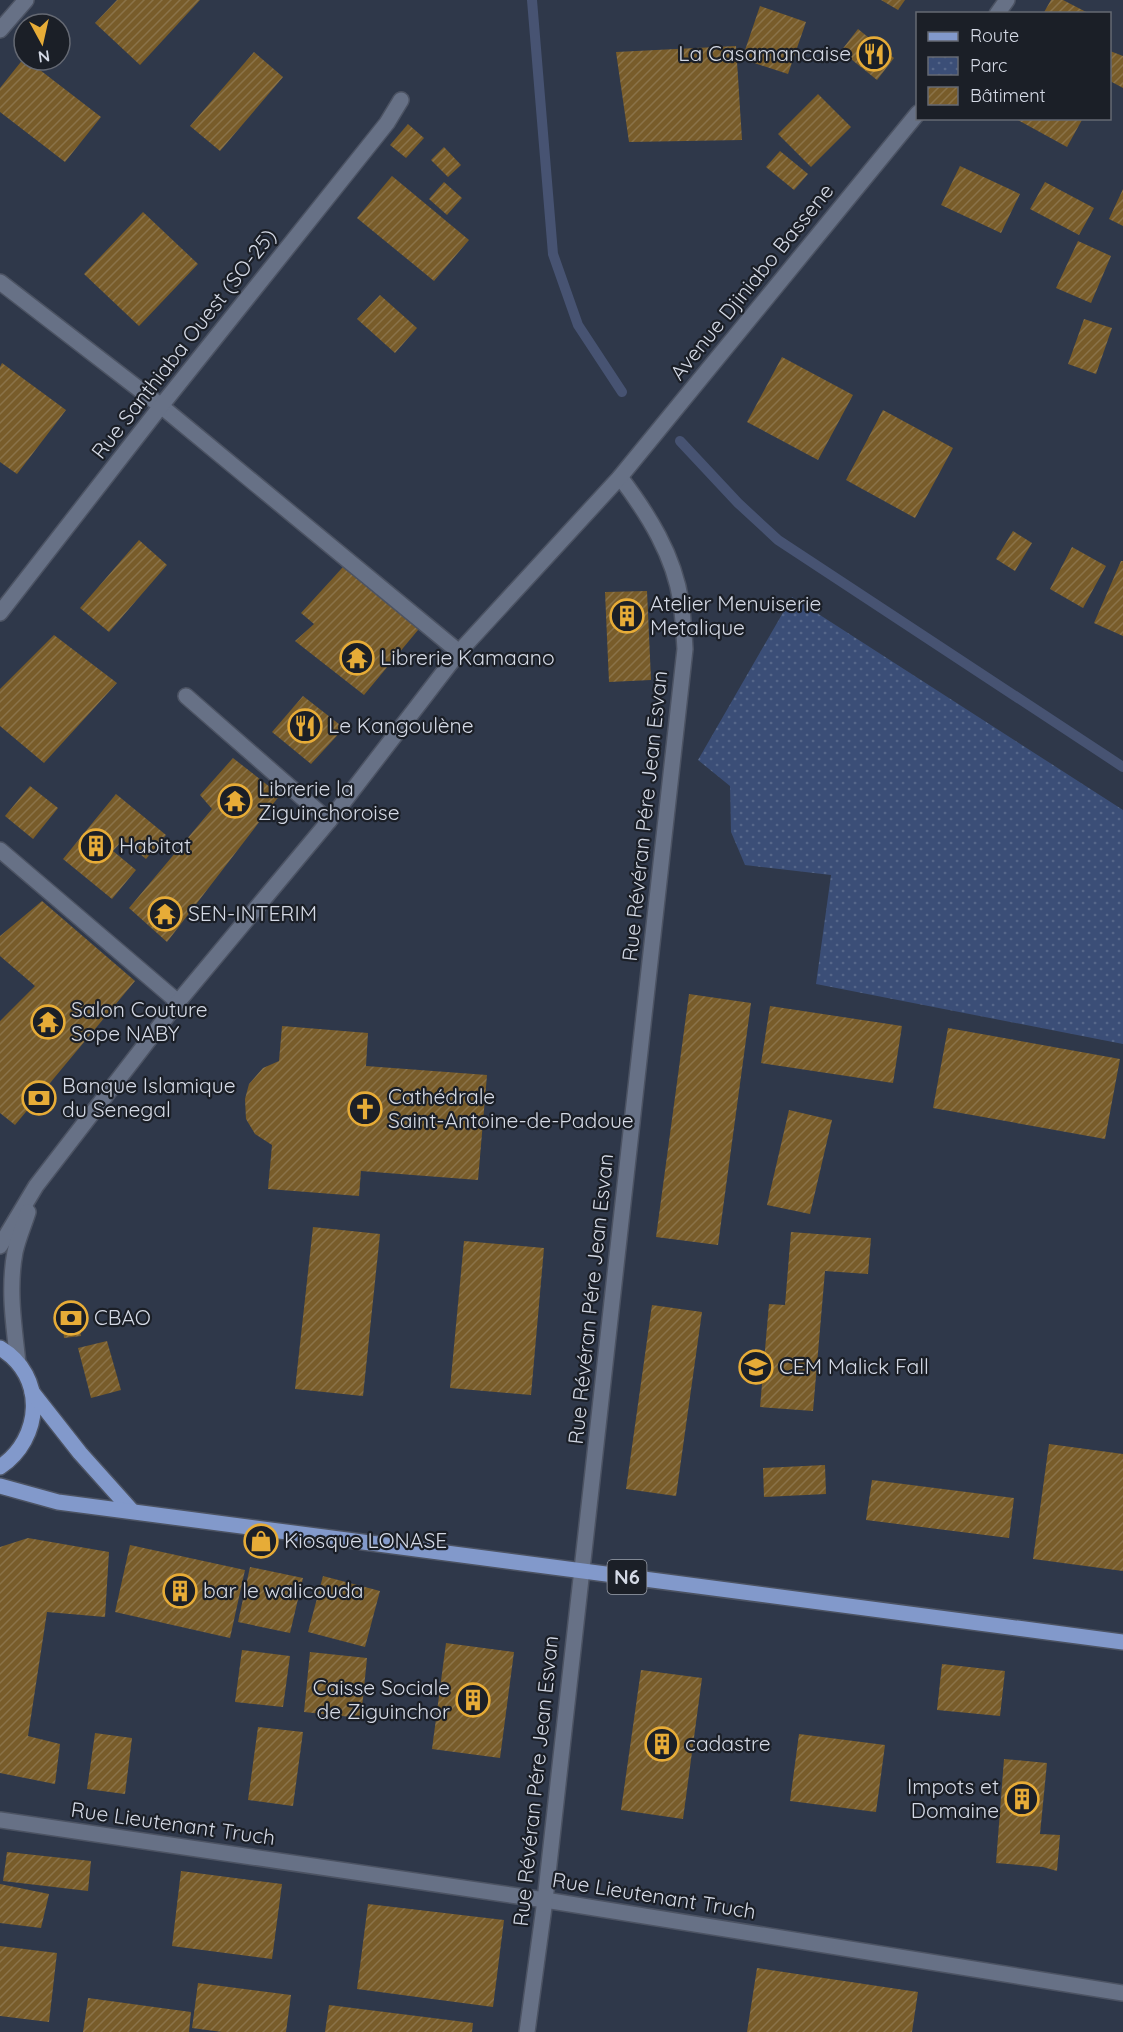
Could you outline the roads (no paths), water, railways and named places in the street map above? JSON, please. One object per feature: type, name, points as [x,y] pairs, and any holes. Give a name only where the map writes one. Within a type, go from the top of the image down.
[{"type":"main road","points":[[0,1348],[18,1364],[27,1377],[32,1392],[32,1422],[28,1437],[15,1455],[0,1467]]},
{"type":"main road","points":[[32,1392],[80,1453],[132,1511]]},
{"type":"main road","points":[[0,1486],[58,1502],[132,1511]]},
{"type":"main road","name":"N6","points":[[132,1511],[1123,1642]]},
{"type":"street","points":[[0,30],[26,0]]},
{"type":"street","name":"Rue Santhiaba Ouest (SO-25)","points":[[0,613],[161,406],[387,123],[400,100]]},
{"type":"street","name":"Avenue Djiniabo Bassene","points":[[36,1186],[178,1002],[329,821],[459,652],[620,477],[916,115]]},
{"type":"street","points":[[0,282],[161,406],[459,652]]},
{"type":"street","name":"Rue Révéran Pére Jean Esvan","points":[[527,2032],[545,1900],[686,648],[681,600],[671,564],[646,512],[620,477]]},
{"type":"street","points":[[186,696],[329,821]]},
{"type":"street","points":[[0,850],[178,1002]]},
{"type":"street","points":[[0,1246],[36,1186]]},
{"type":"street","points":[[18,1364],[11,1298],[12,1279],[15,1251],[36,1186]]},
{"type":"street","name":"Rue Lieutenant Truch","points":[[0,1820],[545,1900],[1123,1992]]},
{"type":"waterway","points":[[532,0],[553,254],[578,325],[622,392]]},
{"type":"waterway","points":[[680,441],[738,503],[778,540],[1123,767]]},
{"type":"place","name":"La Casamancaise","points":[[874,54]]},
{"type":"place","name":"Atelier Menuiserie Metalique","points":[[627,616]]},
{"type":"place","name":"Librerie Kamaano","points":[[357,658]]},
{"type":"place","name":"Le Kangoulène","points":[[305,726]]},
{"type":"place","name":"Librerie la Ziguinchoroise","points":[[235,801]]},
{"type":"place","name":"Habitat","points":[[96,846]]},
{"type":"place","name":"SEN-INTERIM","points":[[165,914]]},
{"type":"place","name":"Salon Couture Sope NABY","points":[[48,1022]]},
{"type":"place","name":"Banque Islamique du Senegal","points":[[39,1098]]},
{"type":"place","name":"Cathédrale Saint-Antoine-de-Padoue","points":[[365,1109]]},
{"type":"place","name":"CBAO","points":[[71,1318]]},
{"type":"place","name":"CEM Malick Fall","points":[[756,1367]]},
{"type":"place","name":"Kiosque LONASE","points":[[261,1541]]},
{"type":"place","name":"bar le walicouda","points":[[180,1591]]},
{"type":"place","name":"Caisse Sociale de Ziguinchor","points":[[473,1700]]},
{"type":"place","name":"cadastre","points":[[662,1744]]},
{"type":"place","name":"Impots et Domaine","points":[[1022,1799]]}]
